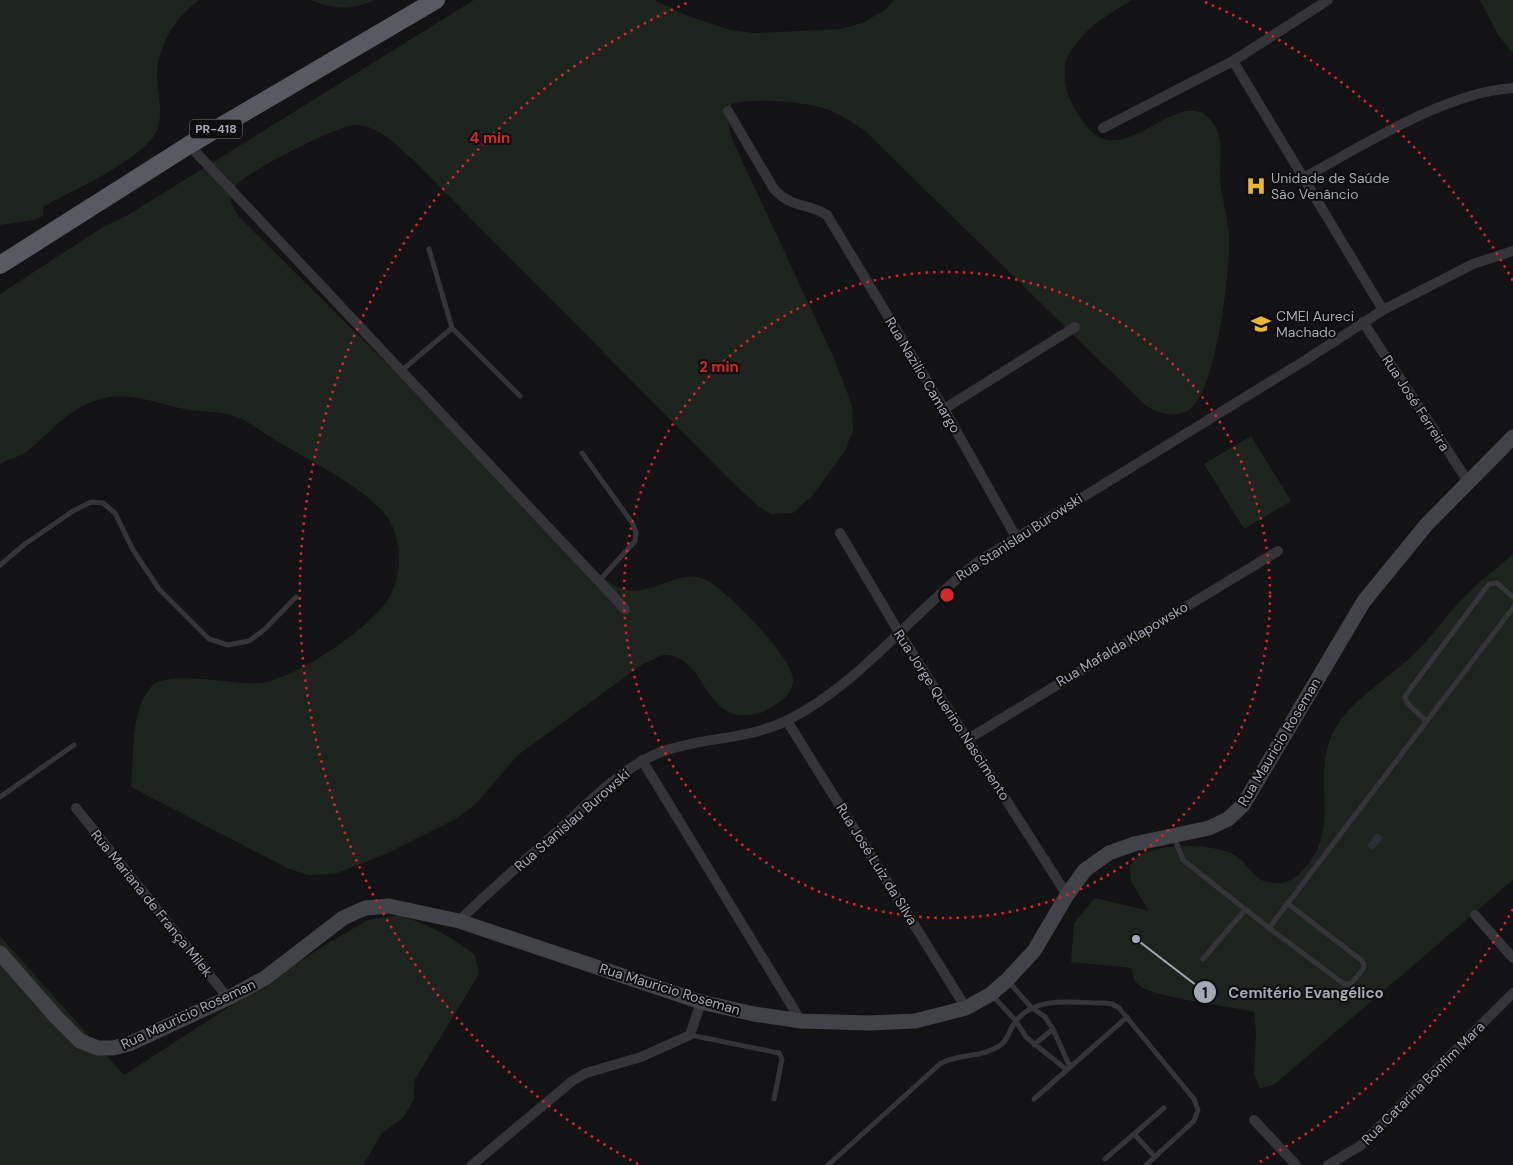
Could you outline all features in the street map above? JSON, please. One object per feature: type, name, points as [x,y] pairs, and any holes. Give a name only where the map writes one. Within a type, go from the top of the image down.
[{"type":"highway","name":"PR-418","points":[[0,266],[189,146],[436,0]]},
{"type":"main road","name":"Rua Mauricio Roseman","points":[[0,953],[80,1041],[98,1048],[112,1048],[129,1044],[228,998],[265,978],[343,918],[365,908],[389,906],[459,921],[701,1002],[754,1014],[801,1021],[868,1023],[915,1021],[966,1008],[991,994],[1034,951],[1067,895],[1085,870],[1109,853],[1134,844],[1209,828],[1228,819],[1244,804],[1364,601],[1427,524],[1513,437]]},
{"type":"street","points":[[1103,128],[1233,61],[1328,0]]},
{"type":"street","points":[[1233,61],[1383,310]]},
{"type":"street","points":[[1304,177],[1423,114],[1495,89],[1513,88]]},
{"type":"street","name":"Rua Nazilio Camargo","points":[[728,111],[774,189],[791,203],[819,210],[827,216],[944,409],[1016,537]]},
{"type":"street","points":[[189,146],[626,609]]},
{"type":"street","name":"Rua Stanislau Burowski","points":[[459,921],[483,897],[618,777],[642,760],[663,751],[754,732],[787,721],[811,707],[869,663],[900,634],[946,585],[979,560],[1304,361],[1383,310],[1473,264],[1513,251]]},
{"type":"street","name":"Rua José Ferreira","points":[[1363,322],[1469,483]]},
{"type":"street","points":[[944,409],[1075,327]]},
{"type":"street","name":"Rua Jorge Querino Nascimento","points":[[840,533],[900,634],[1067,895]]},
{"type":"street","name":"Rua Mafalda Klapowsko","points":[[968,739],[1278,551]]},
{"type":"street","name":"Rua José Luiz da Silva","points":[[787,721],[966,1008]]},
{"type":"street","points":[[642,760],[801,1021]]},
{"type":"street","name":"Rua Mariana de França Milek","points":[[76,808],[228,998]]},
{"type":"street","points":[[1475,915],[1513,958]]},
{"type":"street","name":"Rua Catarina Bonfim Mara","points":[[1328,1165],[1360,1146],[1513,993]]},
{"type":"street","points":[[472,1165],[571,1082],[586,1073],[642,1057],[690,1035],[701,1002]]},
{"type":"street","points":[[1254,1120],[1296,1165]]},
{"type":"lane","points":[[429,249],[452,328],[520,396]]},
{"type":"lane","points":[[401,371],[452,328]]},
{"type":"lane","points":[[582,453],[633,524],[636,533],[634,541],[599,581]]},
{"type":"lane","points":[[0,565],[25,544],[73,511],[91,502],[103,503],[115,512],[133,550],[159,589],[209,638],[228,645],[249,641],[264,630],[296,597]]},
{"type":"lane","points":[[1426,721],[1407,704],[1405,696],[1489,584],[1497,583],[1513,597]]},
{"type":"lane","points":[[1269,928],[1513,608]]},
{"type":"lane","points":[[0,796],[74,745]]},
{"type":"lane","points":[[1174,836],[1183,860],[1344,984],[1351,984],[1363,969],[1364,964],[1361,960],[1287,903]]},
{"type":"lane","points":[[1203,960],[1246,910]]},
{"type":"lane","points":[[1007,980],[1031,1007],[1045,1017],[1053,1029],[1068,1068]]},
{"type":"lane","points":[[991,994],[1016,1021],[1026,1037],[1034,1045],[1068,1068]]},
{"type":"lane","points":[[828,1165],[940,1064],[958,1056],[987,1052],[999,1046],[1007,1039],[1016,1021],[1031,1007],[1046,1003],[1112,1004],[1126,1017],[1194,1099],[1198,1110],[1194,1121],[1146,1165]]},
{"type":"lane","points":[[1034,1099],[1126,1017]]},
{"type":"lane","points":[[1034,1045],[1053,1029]]},
{"type":"lane","points":[[690,1035],[779,1054],[782,1059],[774,1099]]},
{"type":"lane","points":[[1105,1159],[1164,1108]]},
{"type":"lane","points":[[1134,1134],[1155,1157]]},
{"type":"shaded area","points":[[0,0],[199,0],[176,23],[161,53],[157,74],[160,120],[155,134],[148,144],[105,174],[44,206],[43,216],[34,220],[0,225]]},
{"type":"shaded area","points":[[311,0],[374,0],[358,6],[343,8],[328,6]]},
{"type":"shaded area","points":[[474,0],[654,0],[688,16],[731,30],[754,33],[841,29],[862,23],[885,10],[894,0],[1132,0],[1096,24],[1077,43],[1065,64],[1067,90],[1071,103],[1082,120],[1099,137],[1114,140],[1130,137],[1177,114],[1192,111],[1205,115],[1216,128],[1221,147],[1220,181],[1229,233],[1228,272],[1220,327],[1207,379],[1199,399],[1189,410],[1183,413],[1172,415],[1151,409],[862,129],[844,117],[820,107],[780,101],[753,101],[732,104],[727,118],[732,139],[833,356],[852,405],[853,430],[845,451],[813,495],[793,513],[771,514],[758,506],[732,482],[412,159],[386,136],[363,126],[344,127],[272,161],[242,180],[233,190],[231,202],[239,217],[607,581],[623,589],[633,591],[644,590],[684,577],[704,579],[727,596],[758,626],[784,659],[791,673],[793,683],[790,692],[784,699],[763,712],[747,715],[732,713],[721,707],[712,697],[688,664],[677,657],[664,655],[643,664],[518,755],[475,805],[457,818],[383,855],[335,874],[308,875],[287,868],[131,787],[136,721],[144,697],[151,687],[159,681],[187,678],[261,683],[276,679],[313,662],[351,636],[381,608],[394,587],[399,557],[393,527],[379,507],[367,496],[245,421],[224,413],[190,410],[140,398],[110,397],[85,405],[65,418],[25,453],[0,464],[0,294],[103,227],[128,215]]},
{"type":"shaded area","points":[[1480,0],[1513,0],[1513,53],[1498,35]]},
{"type":"shaded area","points":[[1251,436],[1291,501],[1244,529],[1204,464]]},
{"type":"shaded area","points":[[1513,554],[1513,880],[1275,1084],[1260,1089],[1254,1074],[1256,1035],[1254,1012],[1175,998],[1147,990],[1136,982],[1132,968],[1071,962],[1074,923],[1095,898],[1149,911],[1131,882],[1130,865],[1139,856],[1150,851],[1188,846],[1227,852],[1236,856],[1260,879],[1274,883],[1287,882],[1299,874],[1313,857],[1321,840],[1324,822],[1324,767],[1327,748],[1342,718],[1361,699],[1414,654],[1460,601]]},
{"type":"shaded area","points":[[1377,833],[1383,838],[1373,850],[1367,846]]},
{"type":"shaded area","points":[[399,915],[439,931],[466,948],[475,955],[479,974],[414,1081],[414,1099],[403,1118],[382,1133],[363,1165],[0,1165],[0,936],[124,1075],[328,943],[368,920]]},
{"type":"place","name":"Unidade de Saúde São Venâncio","points":[[1256,186]]},
{"type":"place","name":"CMEI Aureci Machado","points":[[1261,324]]},
{"type":"place","name":"Cemitério Evangélico","points":[[1136,939]]}]
